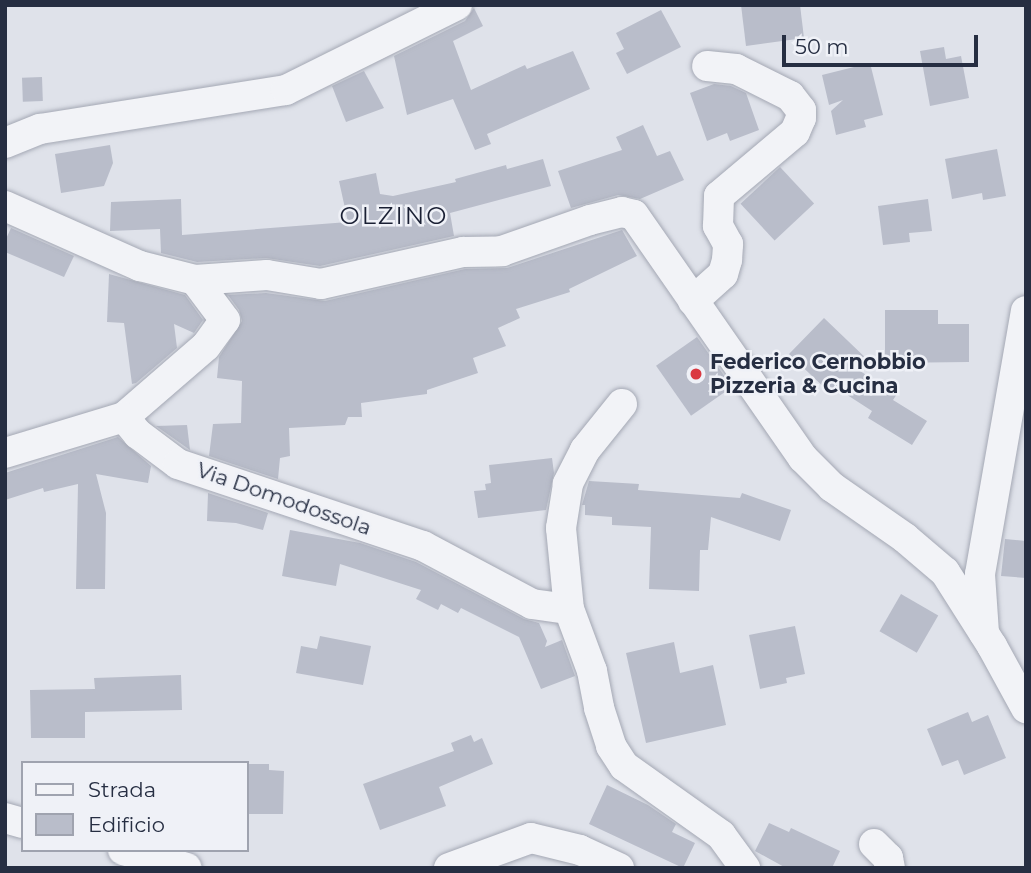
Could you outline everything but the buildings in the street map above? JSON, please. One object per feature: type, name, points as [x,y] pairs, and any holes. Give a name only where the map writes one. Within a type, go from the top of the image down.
[{"type":"street","points":[[5,143],[40,129],[286,90],[457,5]]},
{"type":"street","points":[[693,301],[723,274],[727,260],[727,244],[718,226],[719,195],[795,132],[801,118],[801,110],[790,96],[736,69],[708,66]]},
{"type":"street","points":[[5,206],[139,266],[195,280],[267,275],[321,284],[463,251],[502,251],[622,212],[634,215],[803,458],[832,486],[905,538],[945,572],[984,633],[1026,708]]},
{"type":"street","points":[[5,453],[124,418],[206,346],[225,320],[195,280]]},
{"type":"street","points":[[984,633],[980,574],[1026,312]]},
{"type":"street","points":[[622,404],[585,450],[568,484],[561,528],[569,610],[592,671],[598,709],[611,746],[624,766],[721,835],[745,868]]},
{"type":"street","name":"Via Domodossola","points":[[124,418],[138,434],[178,464],[423,546],[532,604],[569,610]]},
{"type":"street","points":[[449,868],[531,838],[580,850],[619,868]]},
{"type":"street","points":[[509,868],[525,854],[531,838]]},
{"type":"street","points":[[130,852],[187,868]]},
{"type":"place","name":"Federico Cernobbio Pizzeria & Cucina","points":[[696,374]]},
{"type":"district","name":"OLZINO","points":[[394,216]]}]
